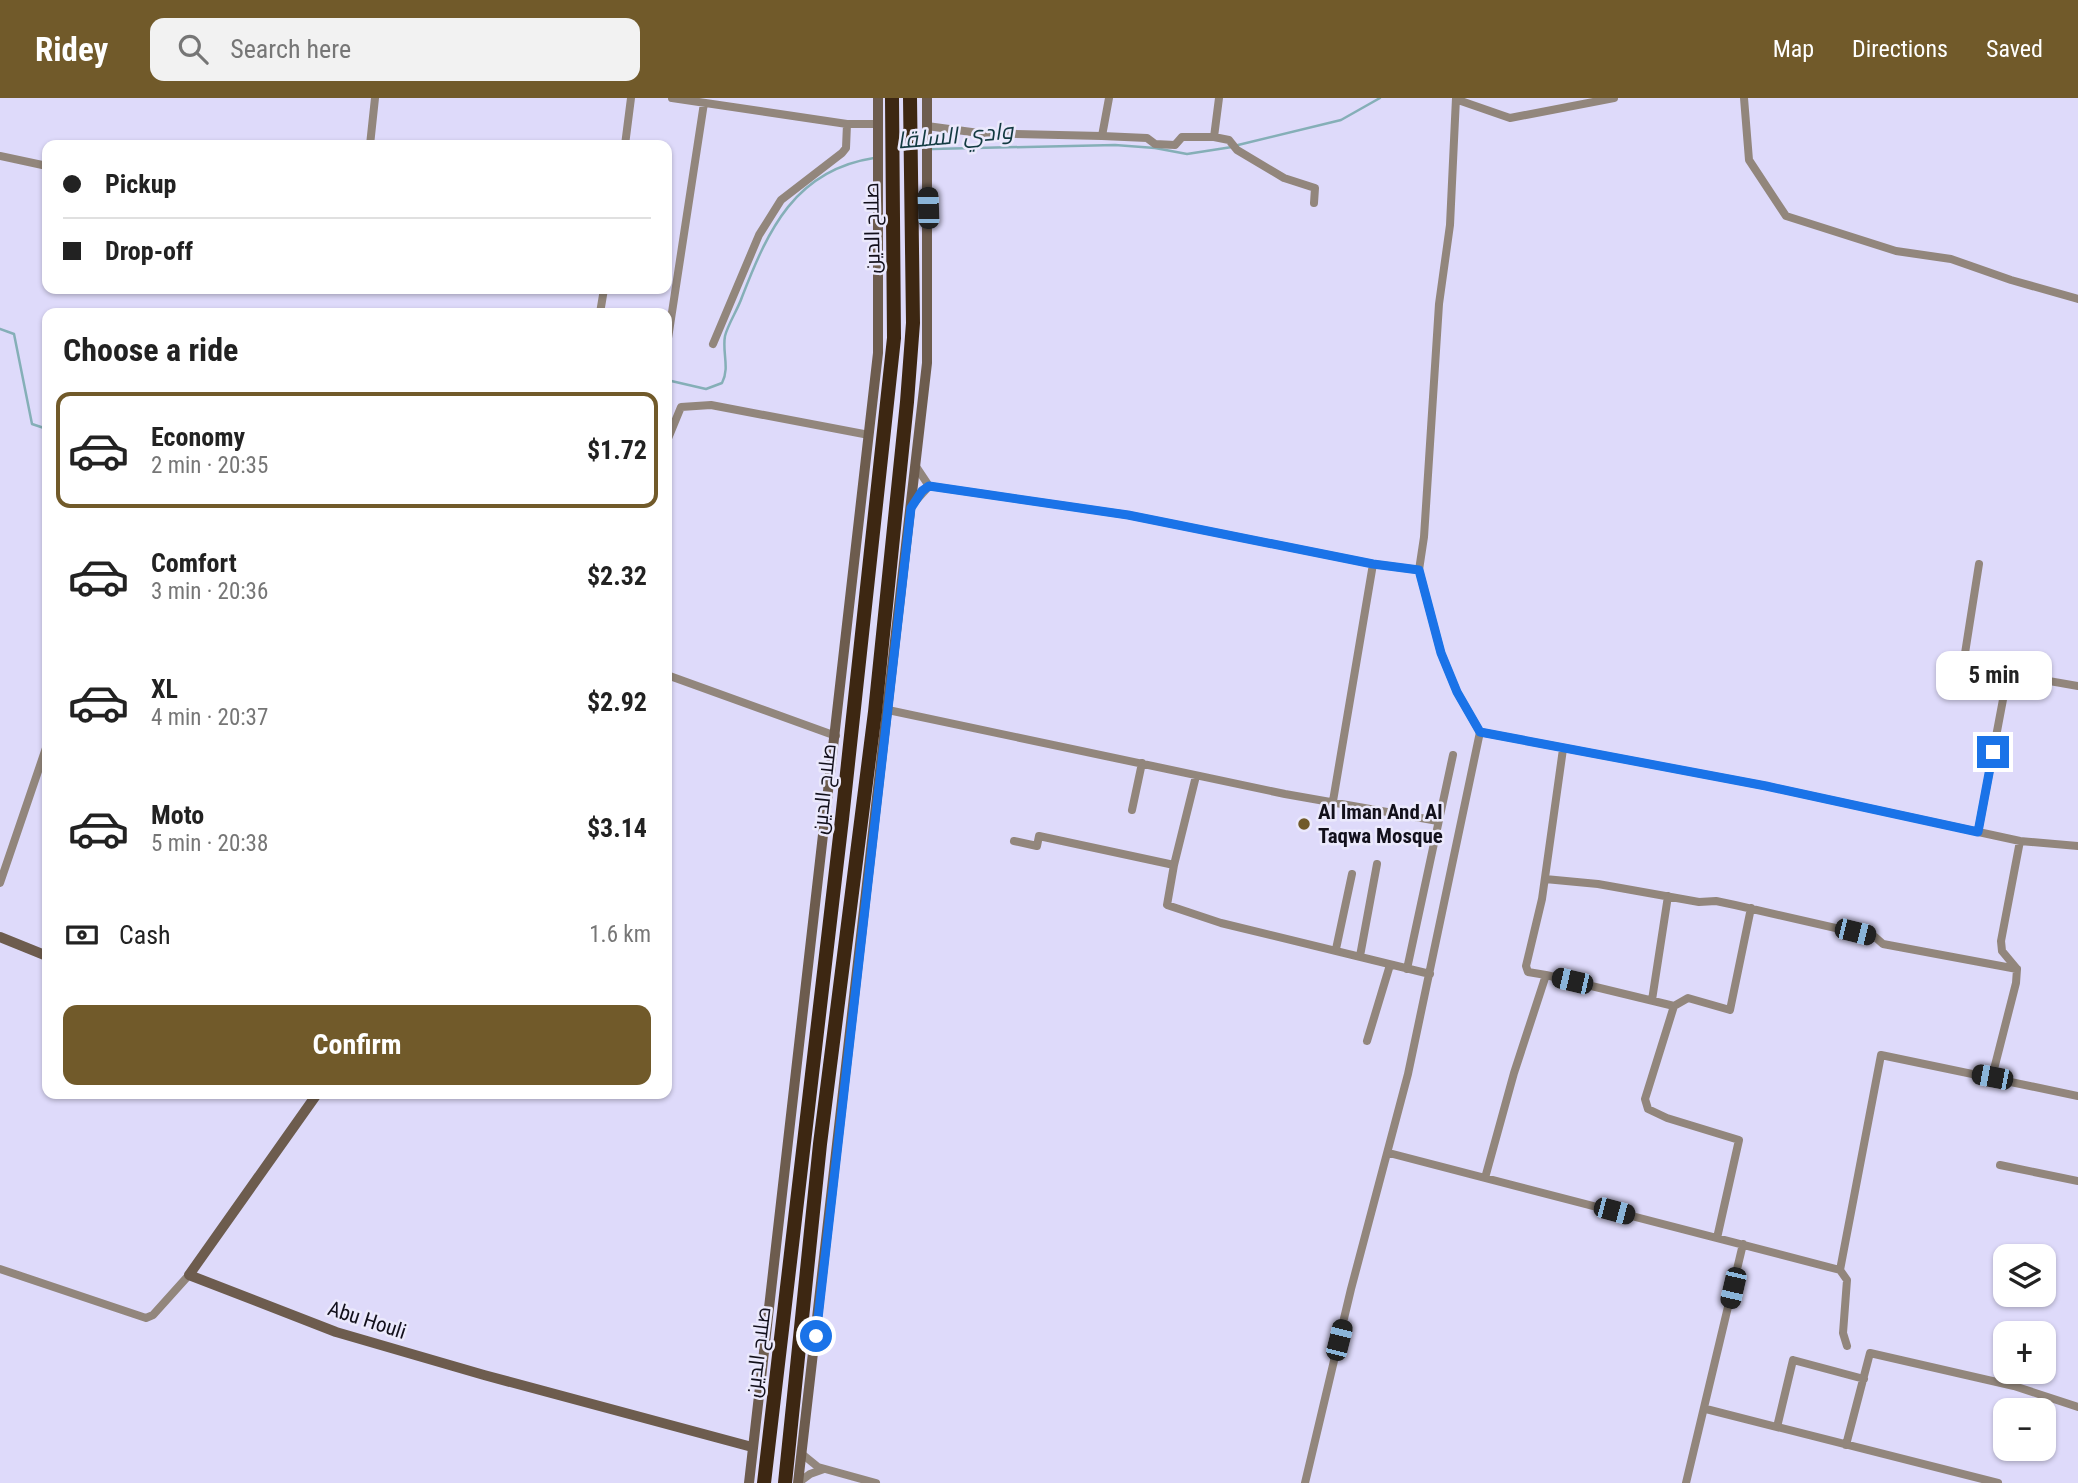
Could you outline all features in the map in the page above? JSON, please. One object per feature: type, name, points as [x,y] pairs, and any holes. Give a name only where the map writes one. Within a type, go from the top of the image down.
[{"type":"highway","name":"صلاح الدين","points":[[764,1483],[894,338],[882,127],[892,98]]},
{"type":"highway","name":"صلاح الدين","points":[[785,1483],[836,1020],[876,712],[908,402],[913,323],[910,98]]},
{"type":"highway","points":[[820,1007],[827,1018],[836,1020]]},
{"type":"highway","points":[[799,1184],[809,1190],[817,1187]]},
{"type":"main road","points":[[878,98],[882,127]]},
{"type":"main road","points":[[798,1483],[927,363],[927,98]]},
{"type":"main road","points":[[749,1483],[869,435],[880,327],[885,169]]},
{"type":"main road","points":[[0,937],[42,954]]},
{"type":"main road","points":[[189,1275],[313,1099]]},
{"type":"main road","name":"Abu Houli","points":[[189,1275],[336,1332],[752,1447]]},
{"type":"street","points":[[371,140],[375,98]]},
{"type":"street","points":[[626,140],[631,98]]},
{"type":"street","points":[[672,98],[882,127]]},
{"type":"street","points":[[1102,136],[1109,98]]},
{"type":"street","points":[[1214,137],[1219,98]]},
{"type":"street","points":[[1306,1483],[1351,1289],[1389,1153],[1430,974],[1480,732],[1457,692],[1441,653],[1419,570],[1457,99],[1510,118],[1614,98]]},
{"type":"street","points":[[1744,98],[1749,160],[1786,216],[1896,251],[1951,259],[2078,299]]},
{"type":"street","points":[[672,308],[704,103]]},
{"type":"street","points":[[713,344],[766,223],[781,200],[842,153],[846,148],[847,124]]},
{"type":"street","points":[[927,126],[979,133],[1147,138],[1155,144],[1175,145],[1182,138],[1214,137],[1229,140],[1237,150],[1284,178],[1315,188],[1314,203]]},
{"type":"street","points":[[0,156],[42,165]]},
{"type":"street","points":[[672,260],[678,261]]},
{"type":"street","points":[[672,429],[681,407],[711,405],[869,435]]},
{"type":"street","points":[[915,465],[929,486]]},
{"type":"street","points":[[911,508],[922,491],[929,486],[1128,515],[1373,564],[1419,570]]},
{"type":"street","points":[[1333,801],[1373,564]]},
{"type":"street","points":[[1979,564],[1963,666],[2078,687]]},
{"type":"street","points":[[1978,832],[2008,673]]},
{"type":"street","points":[[672,677],[835,736]]},
{"type":"street","points":[[888,710],[1196,775],[1438,821]]},
{"type":"street","points":[[1480,732],[1766,786],[2020,841],[2078,846]]},
{"type":"street","points":[[1563,749],[1545,878],[1526,966],[1528,972],[1674,1006]]},
{"type":"street","points":[[1407,969],[1453,755]]},
{"type":"street","points":[[0,883],[42,760]]},
{"type":"street","points":[[1132,810],[1142,763]]},
{"type":"street","points":[[1196,775],[1167,905],[1221,923],[1430,974]]},
{"type":"street","points":[[1014,841],[1037,846],[1039,836],[1174,865]]},
{"type":"street","points":[[2017,969],[2002,951],[2001,941],[2020,841]]},
{"type":"street","points":[[1360,956],[1377,864]]},
{"type":"street","points":[[1336,949],[1352,874]]},
{"type":"street","points":[[1545,878],[1751,908],[1874,937],[1882,944],[2017,969]]},
{"type":"street","points":[[1652,1000],[1668,896]]},
{"type":"street","points":[[1717,1238],[1739,1140],[1667,1118],[1648,1109],[1645,1099],[1674,1006],[1688,998],[1730,1010],[1751,908]]},
{"type":"street","points":[[1367,1041],[1390,965]]},
{"type":"street","points":[[1992,1077],[2006,1029],[2017,969]]},
{"type":"street","points":[[1485,1178],[1514,1073],[1546,975]]},
{"type":"street","points":[[1840,1270],[1881,1055],[2078,1096]]},
{"type":"street","points":[[1389,1153],[1840,1270],[1847,1280],[1843,1333],[1847,1346]]},
{"type":"street","points":[[2000,1165],[2078,1181]]},
{"type":"street","points":[[1686,1483],[1706,1409],[1743,1244]]},
{"type":"street","points":[[0,1269],[146,1318],[153,1315],[189,1275]]},
{"type":"street","points":[[1846,1445],[1870,1353],[2014,1386],[2078,1407]]},
{"type":"street","points":[[1777,1427],[1793,1360],[1864,1379]]},
{"type":"street","points":[[1706,1409],[1998,1483]]},
{"type":"street","points":[[802,1454],[811,1464],[876,1483]]},
{"type":"street","points":[[798,1483],[810,1474],[824,1469]]},
{"type":"waterway","name":"وادي السلقا","points":[[1238,145],[1341,120],[1380,98]]},
{"type":"waterway","name":"وادي السلقا","points":[[932,149],[1115,145],[1187,154],[1232,147]]},
{"type":"waterway","name":"وادي السلقا","points":[[672,381],[706,389],[722,383],[725,372],[726,331],[774,227],[804,190],[824,175],[874,158]]},
{"type":"waterway","name":"وادي السلقا","points":[[0,329],[14,334],[32,424],[42,427]]},
{"type":"place","name":"Al Iman And Al Taqwa Mosque","points":[[1304,824]]},
{"type":"route","points":[[816,1336],[911,508],[922,491],[929,486],[1128,515],[1192,530],[1419,570],[1441,653],[1457,692],[1480,732],[1766,786],[1978,832],[1993,752]]}]
